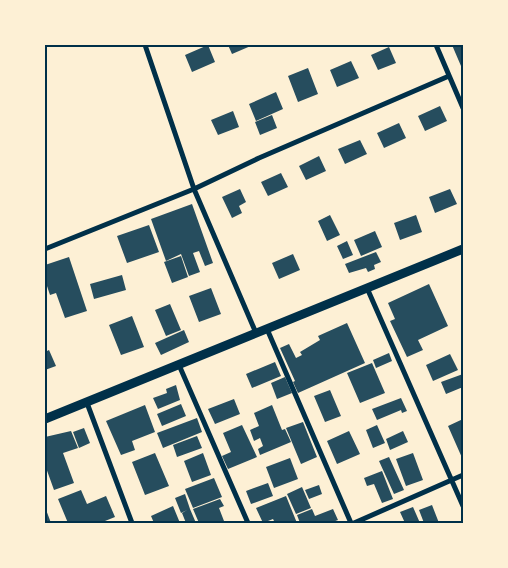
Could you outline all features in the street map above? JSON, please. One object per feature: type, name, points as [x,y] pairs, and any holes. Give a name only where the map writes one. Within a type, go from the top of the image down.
[{"type":"main road","points":[[45,420],[463,249]]},
{"type":"street","points":[[145,45],[194,189],[256,333]]},
{"type":"street","points":[[436,45],[463,108]]},
{"type":"street","points":[[45,249],[194,189],[259,158],[449,76]]},
{"type":"street","points":[[367,288],[463,506]]},
{"type":"street","points":[[267,329],[353,523],[463,475]]},
{"type":"street","points":[[179,364],[248,523]]},
{"type":"street","points":[[87,402],[132,523]]},
{"type":"building","points":[[208,45],[215,62],[192,72],[185,55]]},
{"type":"building","points":[[228,45],[253,45],[232,54]]},
{"type":"building","points":[[452,45],[463,45],[463,65],[461,66]]},
{"type":"building","points":[[389,47],[396,63],[378,70],[371,55]]},
{"type":"building","points":[[351,61],[359,78],[337,87],[330,70]]},
{"type":"building","points":[[308,68],[318,94],[298,102],[288,76]]},
{"type":"building","points":[[276,92],[283,109],[256,121],[249,104]]},
{"type":"building","points":[[440,106],[447,121],[425,131],[418,116]]},
{"type":"building","points":[[233,111],[239,127],[218,135],[211,120]]},
{"type":"building","points":[[272,115],[277,128],[260,135],[255,122]]},
{"type":"building","points":[[399,123],[406,138],[384,148],[377,133]]},
{"type":"building","points":[[360,140],[367,154],[345,164],[338,149]]},
{"type":"building","points":[[319,156],[326,171],[306,180],[299,166]]},
{"type":"building","points":[[281,173],[288,187],[268,196],[261,182]]},
{"type":"building","points":[[240,189],[246,202],[239,206],[242,213],[232,218],[222,197]]},
{"type":"building","points":[[450,189],[457,204],[435,213],[429,197]]},
{"type":"building","points":[[192,204],[213,263],[205,266],[199,251],[193,253],[200,272],[189,276],[181,254],[166,261],[151,219]]},
{"type":"building","points":[[330,215],[340,235],[327,241],[318,221]]},
{"type":"building","points":[[416,215],[422,232],[400,240],[394,223]]},
{"type":"building","points":[[149,225],[159,252],[127,263],[117,236]]},
{"type":"building","points":[[375,231],[382,247],[361,256],[354,240]]},
{"type":"building","points":[[347,241],[353,255],[343,259],[337,246]]},
{"type":"building","points":[[376,252],[381,262],[374,265],[375,269],[368,272],[366,268],[349,273],[345,264]]},
{"type":"building","points":[[293,254],[300,270],[279,279],[272,263]]},
{"type":"building","points":[[181,256],[188,277],[172,283],[164,262]]},
{"type":"building","points":[[69,257],[87,311],[65,318],[56,293],[50,295],[45,280],[45,265]]},
{"type":"building","points":[[122,275],[126,290],[94,299],[90,284]]},
{"type":"building","points":[[429,284],[448,326],[418,340],[423,350],[407,357],[390,321],[395,319],[388,303]]},
{"type":"building","points":[[211,288],[221,314],[199,322],[189,296]]},
{"type":"building","points":[[170,304],[181,330],[166,336],[155,310]]},
{"type":"building","points":[[132,316],[144,347],[121,355],[109,325]]},
{"type":"building","points":[[347,323],[365,363],[298,393],[293,382],[295,381],[280,348],[289,344],[296,358],[302,355],[300,352],[320,340],[318,336]]},
{"type":"building","points":[[184,330],[189,342],[161,355],[155,343]]},
{"type":"building","points":[[49,350],[56,366],[45,370],[45,352]]},
{"type":"building","points":[[389,353],[392,361],[376,368],[373,360]]},
{"type":"building","points":[[450,354],[458,370],[433,381],[426,365]]},
{"type":"building","points":[[275,362],[281,376],[252,388],[246,374]]},
{"type":"building","points":[[372,363],[385,393],[360,403],[347,373]]},
{"type":"building","points":[[463,374],[463,387],[446,394],[441,382]]},
{"type":"building","points":[[285,377],[292,393],[277,399],[271,383]]},
{"type":"building","points":[[176,385],[180,400],[158,409],[153,398],[167,393],[166,389]]},
{"type":"building","points":[[330,390],[341,416],[325,422],[314,396]]},
{"type":"building","points":[[401,398],[407,411],[402,413],[401,410],[377,420],[372,409]]},
{"type":"building","points":[[234,399],[240,414],[215,424],[208,409]]},
{"type":"building","points":[[181,404],[186,416],[162,426],[157,414]]},
{"type":"building","points":[[145,405],[155,432],[132,441],[135,450],[121,455],[106,421]]},
{"type":"building","points":[[272,405],[282,430],[285,429],[291,442],[260,455],[258,449],[263,446],[260,438],[254,441],[250,430],[259,426],[254,413]]},
{"type":"building","points":[[197,418],[202,432],[163,448],[157,433]]},
{"type":"building","points":[[463,419],[463,460],[448,426]]},
{"type":"building","points":[[303,422],[317,457],[301,464],[286,428]]},
{"type":"building","points":[[242,425],[257,457],[228,469],[222,456],[231,452],[223,433]]},
{"type":"building","points":[[377,425],[385,443],[373,448],[366,430]]},
{"type":"building","points":[[84,428],[90,443],[79,448],[73,432]]},
{"type":"building","points":[[71,431],[78,448],[63,453],[74,483],[54,490],[45,465],[45,437]]},
{"type":"building","points":[[349,431],[360,454],[337,464],[327,441]]},
{"type":"building","points":[[403,431],[408,442],[390,450],[386,439]]},
{"type":"building","points":[[197,436],[202,448],[177,457],[173,445]]},
{"type":"building","points":[[155,453],[169,486],[145,495],[132,462]]},
{"type":"building","points":[[203,453],[211,475],[192,482],[184,461]]},
{"type":"building","points":[[413,453],[423,480],[406,486],[396,459]]},
{"type":"building","points":[[389,457],[404,490],[394,494],[379,461]]},
{"type":"building","points":[[290,458],[298,479],[274,488],[266,467]]},
{"type":"building","points":[[382,471],[393,499],[382,503],[374,484],[367,486],[364,478]]},
{"type":"building","points":[[214,478],[222,497],[193,508],[185,489]]},
{"type":"building","points":[[268,483],[273,496],[251,504],[246,491]]},
{"type":"building","points":[[319,485],[322,494],[309,499],[305,490]]},
{"type":"building","points":[[302,487],[311,508],[296,514],[287,494]]},
{"type":"building","points":[[81,490],[87,504],[106,496],[115,517],[100,523],[68,523],[58,499]]},
{"type":"building","points":[[185,494],[196,523],[186,523],[182,513],[187,510],[181,513],[175,498]]},
{"type":"building","points":[[286,496],[297,523],[275,523],[273,519],[263,523],[256,508]]},
{"type":"building","points":[[220,499],[224,506],[219,508],[224,521],[199,523],[193,509]]},
{"type":"building","points":[[432,505],[439,523],[424,523],[419,510]]},
{"type":"building","points":[[173,506],[180,523],[154,523],[151,516]]},
{"type":"building","points":[[45,507],[51,523],[45,523]]},
{"type":"building","points":[[413,507],[420,523],[405,523],[400,512]]},
{"type":"building","points":[[312,509],[315,516],[333,509],[338,520],[330,523],[300,523],[297,515]]}]
